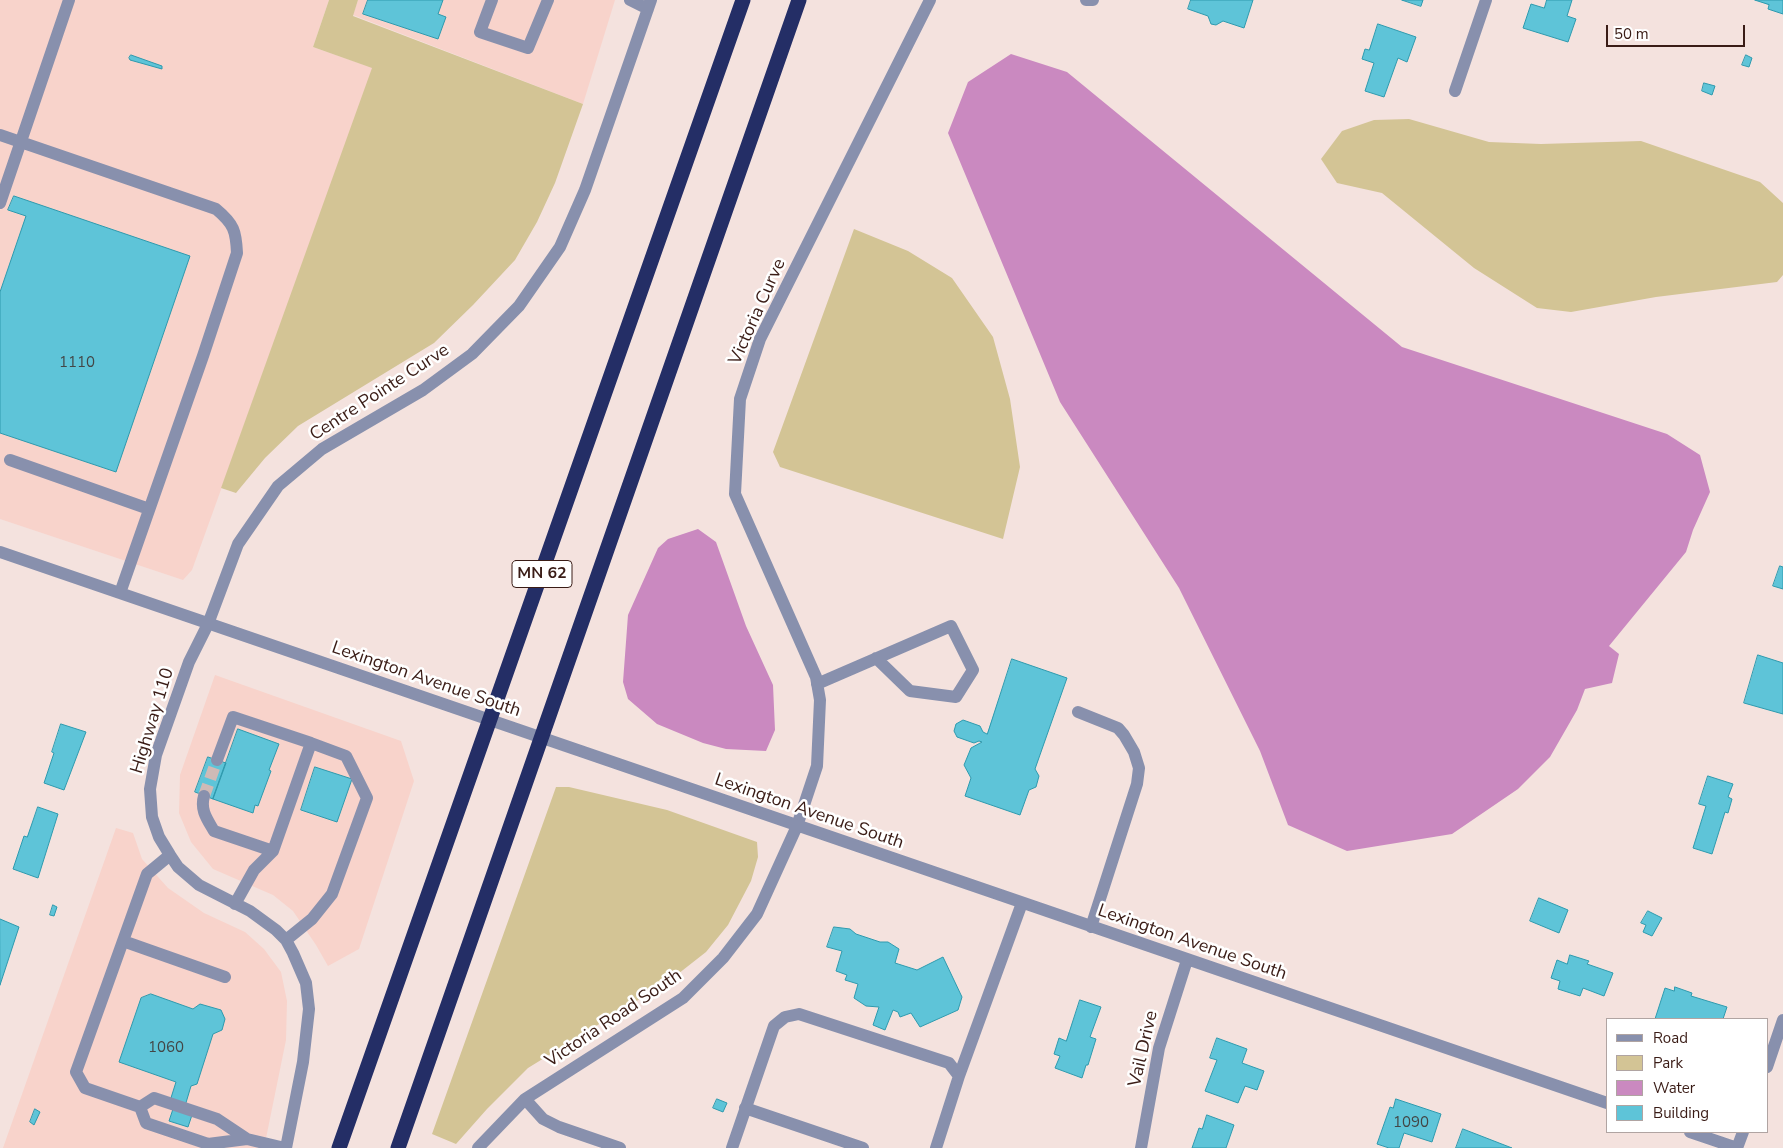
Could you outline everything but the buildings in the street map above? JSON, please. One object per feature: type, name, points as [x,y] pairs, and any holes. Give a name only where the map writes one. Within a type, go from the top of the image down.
[{"type":"highway","name":"MN 62","points":[[339,1148],[491,721],[743,0]]},
{"type":"highway","name":"MN 62","points":[[398,1148],[799,0]]},
{"type":"street","points":[[0,203],[69,0]]},
{"type":"street","points":[[492,0],[480,32],[528,48],[548,0]]},
{"type":"street","points":[[630,0],[650,4]]},
{"type":"street","name":"Victoria Curve","points":[[797,826],[817,766],[820,700],[816,678],[735,494],[740,399],[760,339],[930,0]]},
{"type":"street","points":[[1086,0],[1093,0]]},
{"type":"street","points":[[1455,91],[1486,0]]},
{"type":"street","name":"Centre Pointe Curve","points":[[208,624],[238,544],[278,486],[322,450],[423,390],[472,354],[519,306],[560,247],[585,190],[650,4]]},
{"type":"street","points":[[0,135],[216,209],[229,220],[236,236],[237,253],[204,356],[120,593]]},
{"type":"street","points":[[10,460],[149,510]]},
{"type":"street","name":"Lexington Avenue South","points":[[0,552],[1606,1103]]},
{"type":"street","name":"Highway 110","points":[[208,624],[189,662],[156,755],[151,778],[150,801],[152,817],[159,837],[178,867],[199,885],[262,919],[286,940],[299,964],[306,983],[309,1009],[302,1062],[285,1148]]},
{"type":"street","points":[[817,684],[876,658],[951,626],[973,670],[956,697],[910,691],[876,658]]},
{"type":"street","points":[[1078,712],[1118,728],[1134,752],[1139,768],[1137,784],[1091,927]]},
{"type":"street","points":[[217,760],[233,717],[346,756],[367,798],[332,894],[312,919],[286,940]]},
{"type":"street","points":[[235,904],[254,870],[273,852],[311,743]]},
{"type":"street","points":[[204,796],[202,804],[205,816],[214,831],[273,852]]},
{"type":"street","name":"Victoria Road South","points":[[478,1148],[525,1099],[683,998],[723,958],[756,914],[797,826]]},
{"type":"street","points":[[140,1107],[86,1088],[76,1072],[147,874],[170,855]]},
{"type":"street","points":[[936,1148],[959,1076],[1022,903]]},
{"type":"street","points":[[123,941],[225,976]]},
{"type":"street","name":"Vail Drive","points":[[1141,1148],[1158,1048],[1187,960]]},
{"type":"street","points":[[732,1148],[774,1026],[785,1017],[799,1014],[949,1063],[959,1076]]},
{"type":"street","points":[[1768,1064],[1783,1020]]},
{"type":"street","points":[[140,1107],[154,1098],[217,1119],[247,1139],[285,1148]]},
{"type":"street","points":[[525,1099],[543,1120],[620,1148]]},
{"type":"street","points":[[140,1107],[146,1123],[208,1144],[247,1139]]},
{"type":"street","points":[[746,1108],[863,1148]]},
{"type":"street","points":[[1693,1133],[1737,1148],[1743,1133]]},
{"type":"shaded area","points":[[0,0],[329,0],[313,47],[373,68],[192,570],[183,580],[0,519]]},
{"type":"shaded area","points":[[358,0],[615,0],[583,104],[353,15]]},
{"type":"shaded area","points":[[215,675],[401,741],[414,781],[359,949],[328,966],[293,911],[273,895],[213,869],[191,842],[179,813],[180,775]]},
{"type":"shaded area","points":[[116,828],[133,833],[142,859],[168,888],[204,913],[245,932],[264,949],[281,972],[287,1001],[286,1040],[264,1148],[3,1148]]},
{"type":"green space","points":[[329,0],[358,0],[353,16],[583,104],[555,183],[537,222],[515,260],[434,343],[298,426],[265,458],[236,493],[221,488],[372,68],[313,47]]},
{"type":"green space","points":[[1409,119],[1489,142],[1541,144],[1641,141],[1760,182],[1783,203],[1783,275],[1777,282],[1656,297],[1571,312],[1537,308],[1474,268],[1382,193],[1337,183],[1321,159],[1342,131],[1374,120]]},
{"type":"green space","points":[[854,229],[908,251],[952,278],[993,337],[1010,399],[1020,467],[1003,539],[780,467],[773,452]]},
{"type":"green space","points":[[556,787],[569,787],[667,810],[757,842],[758,857],[751,881],[728,925],[706,952],[669,981],[528,1068],[487,1109],[456,1144],[432,1134]]},
{"type":"water","points":[[1011,54],[1067,72],[1402,347],[1667,434],[1700,455],[1710,492],[1693,530],[1686,552],[1609,646],[1619,654],[1612,683],[1585,689],[1577,710],[1550,757],[1518,789],[1452,834],[1347,851],[1288,825],[1260,751],[1179,588],[1060,402],[948,133],[968,82]]},
{"type":"water","points":[[698,529],[716,542],[746,626],[773,685],[775,730],[766,751],[726,749],[703,743],[657,724],[628,699],[623,682],[628,615],[658,548],[668,539]]},
{"type":"tunnel","points":[[204,796],[217,760]]}]
